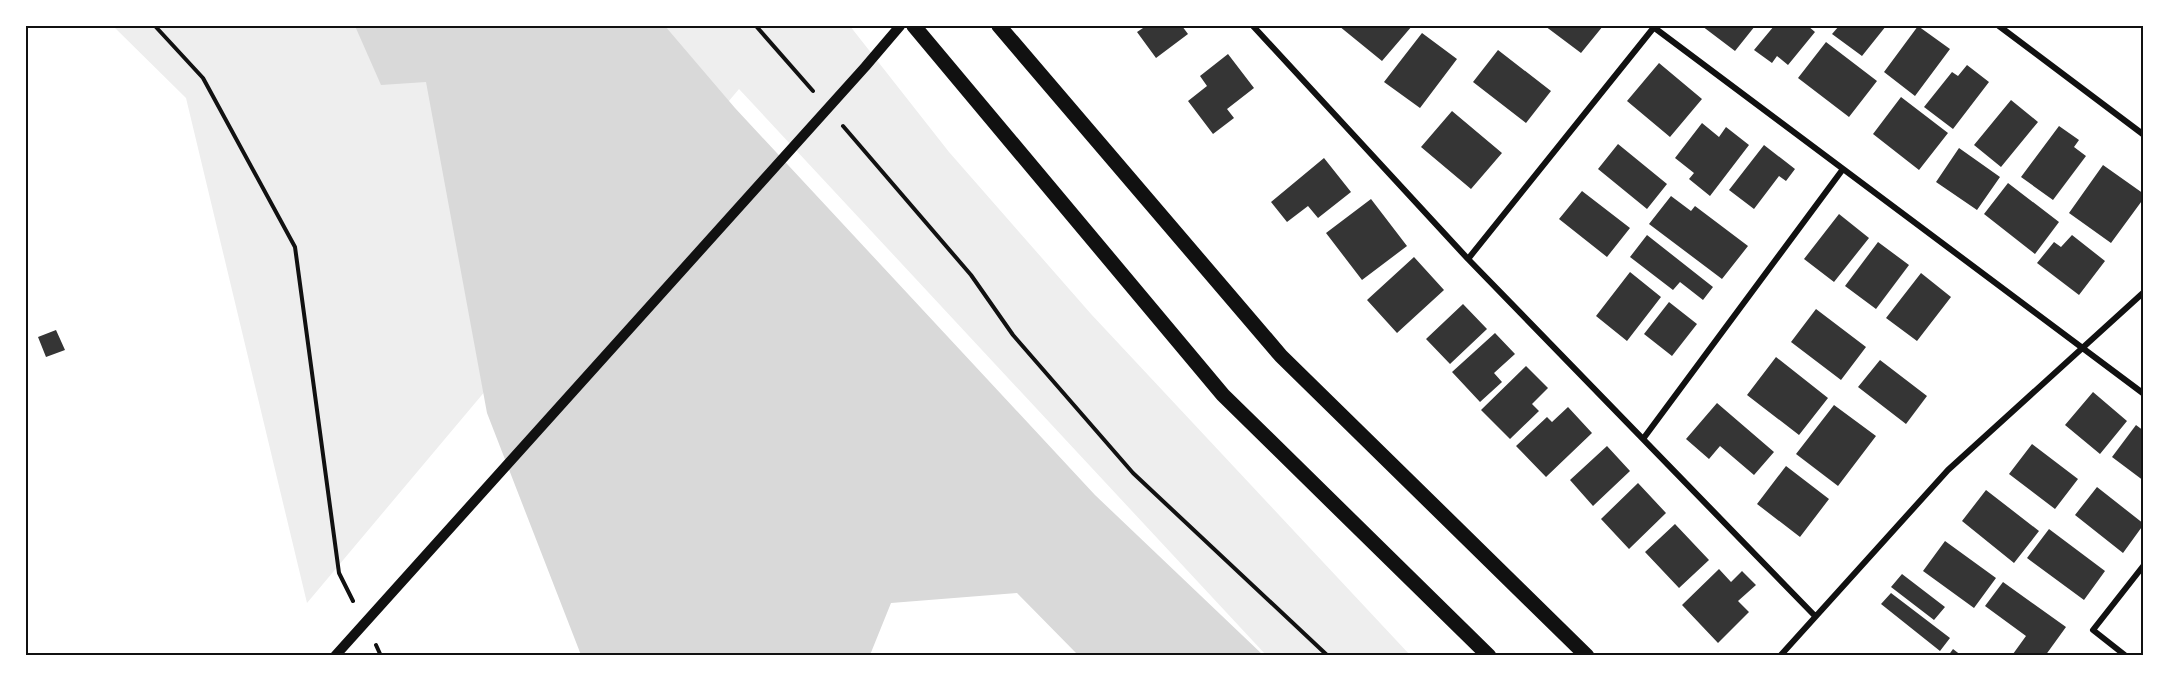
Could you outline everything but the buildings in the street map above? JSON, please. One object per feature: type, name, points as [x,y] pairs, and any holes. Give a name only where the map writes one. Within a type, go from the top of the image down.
[{"type":"main road","points":[[914,26],[1223,395],[1489,656]]},
{"type":"main road","points":[[999,26],[1281,356],[1587,656]]},
{"type":"street","points":[[335,656],[900,26]]},
{"type":"street","points":[[1253,26],[1468,259],[1815,616]]},
{"type":"street","points":[[1468,259],[1653,26],[2144,394]]},
{"type":"street","points":[[1999,26],[2144,135]]},
{"type":"street","points":[[1643,439],[1843,169]]},
{"type":"street","points":[[1780,656],[1948,470],[2144,292]]},
{"type":"street","points":[[2126,656],[2093,630],[2144,565]]},
{"type":"path","points":[[155,26],[203,78],[295,247],[335,546]]},
{"type":"path","points":[[756,26],[818,97]]},
{"type":"path","points":[[841,123],[971,275],[1014,335],[1133,473],[1328,656]]},
{"type":"shaded area","points":[[113,26],[850,26],[949,152],[1091,314],[1410,655],[1266,655],[739,89],[307,603],[186,98]]},
{"type":"shaded area","points":[[355,26],[665,26],[735,108],[1095,495],[1263,655],[1078,655],[1017,593],[891,603],[870,655],[581,655],[487,413],[426,82],[381,85]]}]
